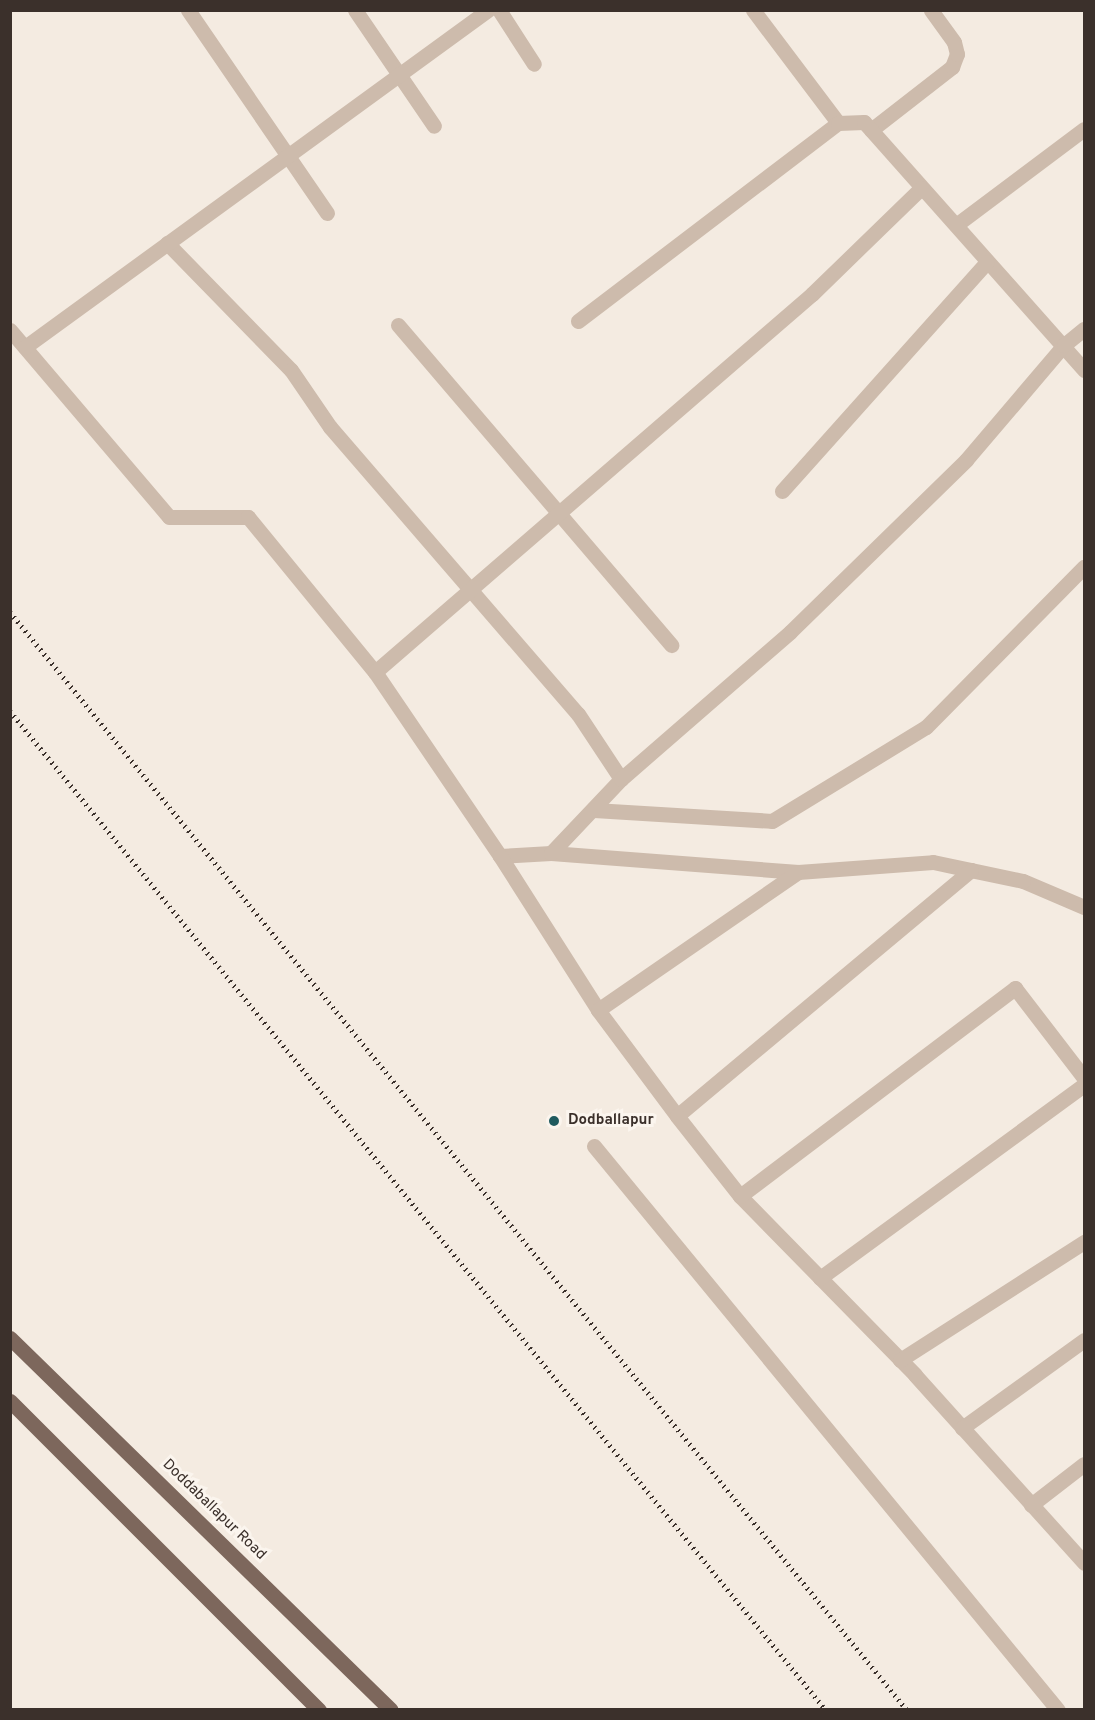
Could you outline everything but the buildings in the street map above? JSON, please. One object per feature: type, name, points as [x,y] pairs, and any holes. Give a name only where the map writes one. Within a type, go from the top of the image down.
[{"type":"main road","name":"Doddaballapur Road","points":[[10,1338],[391,1710]]},
{"type":"main road","points":[[10,1401],[319,1710]]},
{"type":"street","points":[[188,10],[327,213]]},
{"type":"street","points":[[355,10],[434,126]]},
{"type":"street","points":[[25,347],[488,10]]},
{"type":"street","points":[[499,10],[534,64]]},
{"type":"street","points":[[753,10],[838,123]]},
{"type":"street","points":[[871,130],[952,67],[957,54],[954,42],[932,10]]},
{"type":"street","points":[[578,321],[838,123],[864,122],[1084,370]]},
{"type":"street","points":[[956,225],[1084,129]]},
{"type":"street","points":[[375,672],[468,588],[812,294],[921,188]]},
{"type":"street","points":[[167,243],[291,370],[330,427],[578,714],[621,779]]},
{"type":"street","points":[[782,491],[987,262]]},
{"type":"street","points":[[398,325],[556,513],[671,645]]},
{"type":"street","points":[[551,853],[621,779],[790,633],[958,468],[1064,345],[1084,328]]},
{"type":"street","points":[[10,330],[169,517],[248,517],[375,672],[500,856],[598,1010],[740,1196],[900,1360],[1084,1563]]},
{"type":"street","points":[[594,810],[772,821],[926,727],[1084,567]]},
{"type":"street","points":[[500,856],[551,853],[798,872],[933,862],[1023,881],[1084,907]]},
{"type":"street","points":[[677,1116],[971,870]]},
{"type":"street","points":[[598,1010],[798,872]]},
{"type":"street","points":[[740,1196],[1015,988],[1084,1078]]},
{"type":"street","points":[[820,1278],[1084,1085]]},
{"type":"street","points":[[594,1146],[1059,1710]]},
{"type":"street","points":[[900,1360],[1084,1242]]},
{"type":"street","points":[[962,1428],[1084,1340]]},
{"type":"street","points":[[1031,1505],[1084,1464]]},
{"type":"railway","points":[[10,612],[907,1710]]},
{"type":"railway","points":[[10,711],[826,1710]]},
{"type":"place","name":"Dodballapur","points":[[554,1121]]}]
